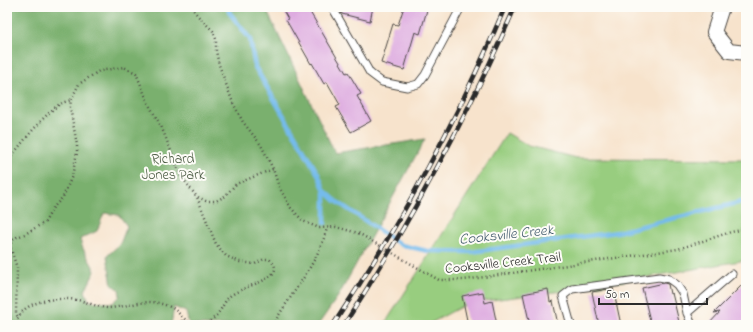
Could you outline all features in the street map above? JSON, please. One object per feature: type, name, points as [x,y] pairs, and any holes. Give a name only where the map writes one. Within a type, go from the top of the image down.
[{"type":"street","points":[[722,7],[714,32],[728,51],[746,53]]},
{"type":"lane","points":[[332,7],[370,73],[382,82],[407,87],[418,84],[425,75],[461,7]]},
{"type":"lane","points":[[687,313],[732,274]]},
{"type":"lane","points":[[571,325],[563,296],[572,289],[659,277],[669,279],[683,294],[687,313],[692,325]]},
{"type":"path","name":"Cooksville Creek Trail","points":[[191,7],[213,31],[216,39],[216,50],[219,65],[233,103],[243,122],[261,145],[273,169],[279,187],[291,208],[303,221],[319,228],[336,227],[358,233],[439,280],[457,280],[678,250],[731,232],[746,229]]},
{"type":"path","points":[[10,247],[12,241],[17,237],[45,222],[63,197],[72,176],[77,153],[70,107],[71,100],[79,84],[99,71],[124,67],[136,73],[149,105],[161,126],[181,176],[198,197],[216,244],[226,256],[240,262],[254,264],[264,259],[269,259],[273,262],[275,267],[274,272],[265,279],[228,297],[219,312],[208,323],[195,324],[182,318],[174,309],[161,303],[143,303],[106,308],[77,300],[57,299],[40,301],[24,310],[18,317],[16,325]]},
{"type":"path","points":[[7,162],[49,113],[61,103],[71,100]]},
{"type":"path","points":[[198,197],[206,201],[216,201],[225,196],[236,184],[273,169]]},
{"type":"path","points":[[272,325],[304,277],[324,240],[327,228]]},
{"type":"path","points":[[7,237],[17,268],[16,314],[18,317]]},
{"type":"path","points":[[182,318],[182,325]]},
{"type":"green space","name":"Richard Jones Park","points":[[7,7],[265,7],[335,153],[425,139],[339,295],[318,325],[189,325],[186,312],[174,307],[171,325],[7,325],[7,234],[9,225],[7,203]],"holes":[[[104,213],[119,215],[127,226],[120,244],[107,256],[112,285],[119,289],[120,296],[113,303],[89,301],[85,291],[95,271],[84,251],[80,239],[97,231]]]},
{"type":"green space","points":[[507,133],[529,146],[576,158],[746,159],[746,260],[578,289],[468,303],[427,325],[384,325]]},
{"type":"building","points":[[281,7],[307,7],[346,73],[348,72],[361,94],[357,96],[371,121],[351,132],[336,107],[340,105],[327,82],[324,84],[312,63],[311,64],[286,20],[288,19]]},
{"type":"building","points":[[338,7],[373,7],[370,21],[342,14]]},
{"type":"building","points":[[404,7],[427,7],[427,10],[420,34],[415,32],[404,70],[381,63],[393,24],[398,25]]},
{"type":"building","points":[[746,281],[746,320],[741,325],[708,325],[720,312],[714,313]]},
{"type":"building","points":[[664,283],[668,284],[670,294],[672,293],[679,322],[672,323],[672,325],[651,325],[642,288]]},
{"type":"building","points":[[613,288],[621,325],[599,325],[592,292]]},
{"type":"building","points":[[548,289],[550,302],[553,301],[558,325],[530,325],[523,294]]},
{"type":"building","points":[[483,292],[485,303],[492,301],[497,325],[468,325],[462,296]]},
{"type":"waterway","name":"Cooksville Creek","points":[[228,7],[229,12],[250,39],[255,67],[318,174],[325,191],[336,201],[401,245],[428,251],[471,252],[617,232],[746,201]]},
{"type":"waterway","points":[[325,191],[325,223]]},
{"type":"railway","points":[[333,325],[382,249],[448,130],[505,7]]},
{"type":"railway","points":[[344,325],[368,287],[436,170],[497,48],[515,7]]}]
